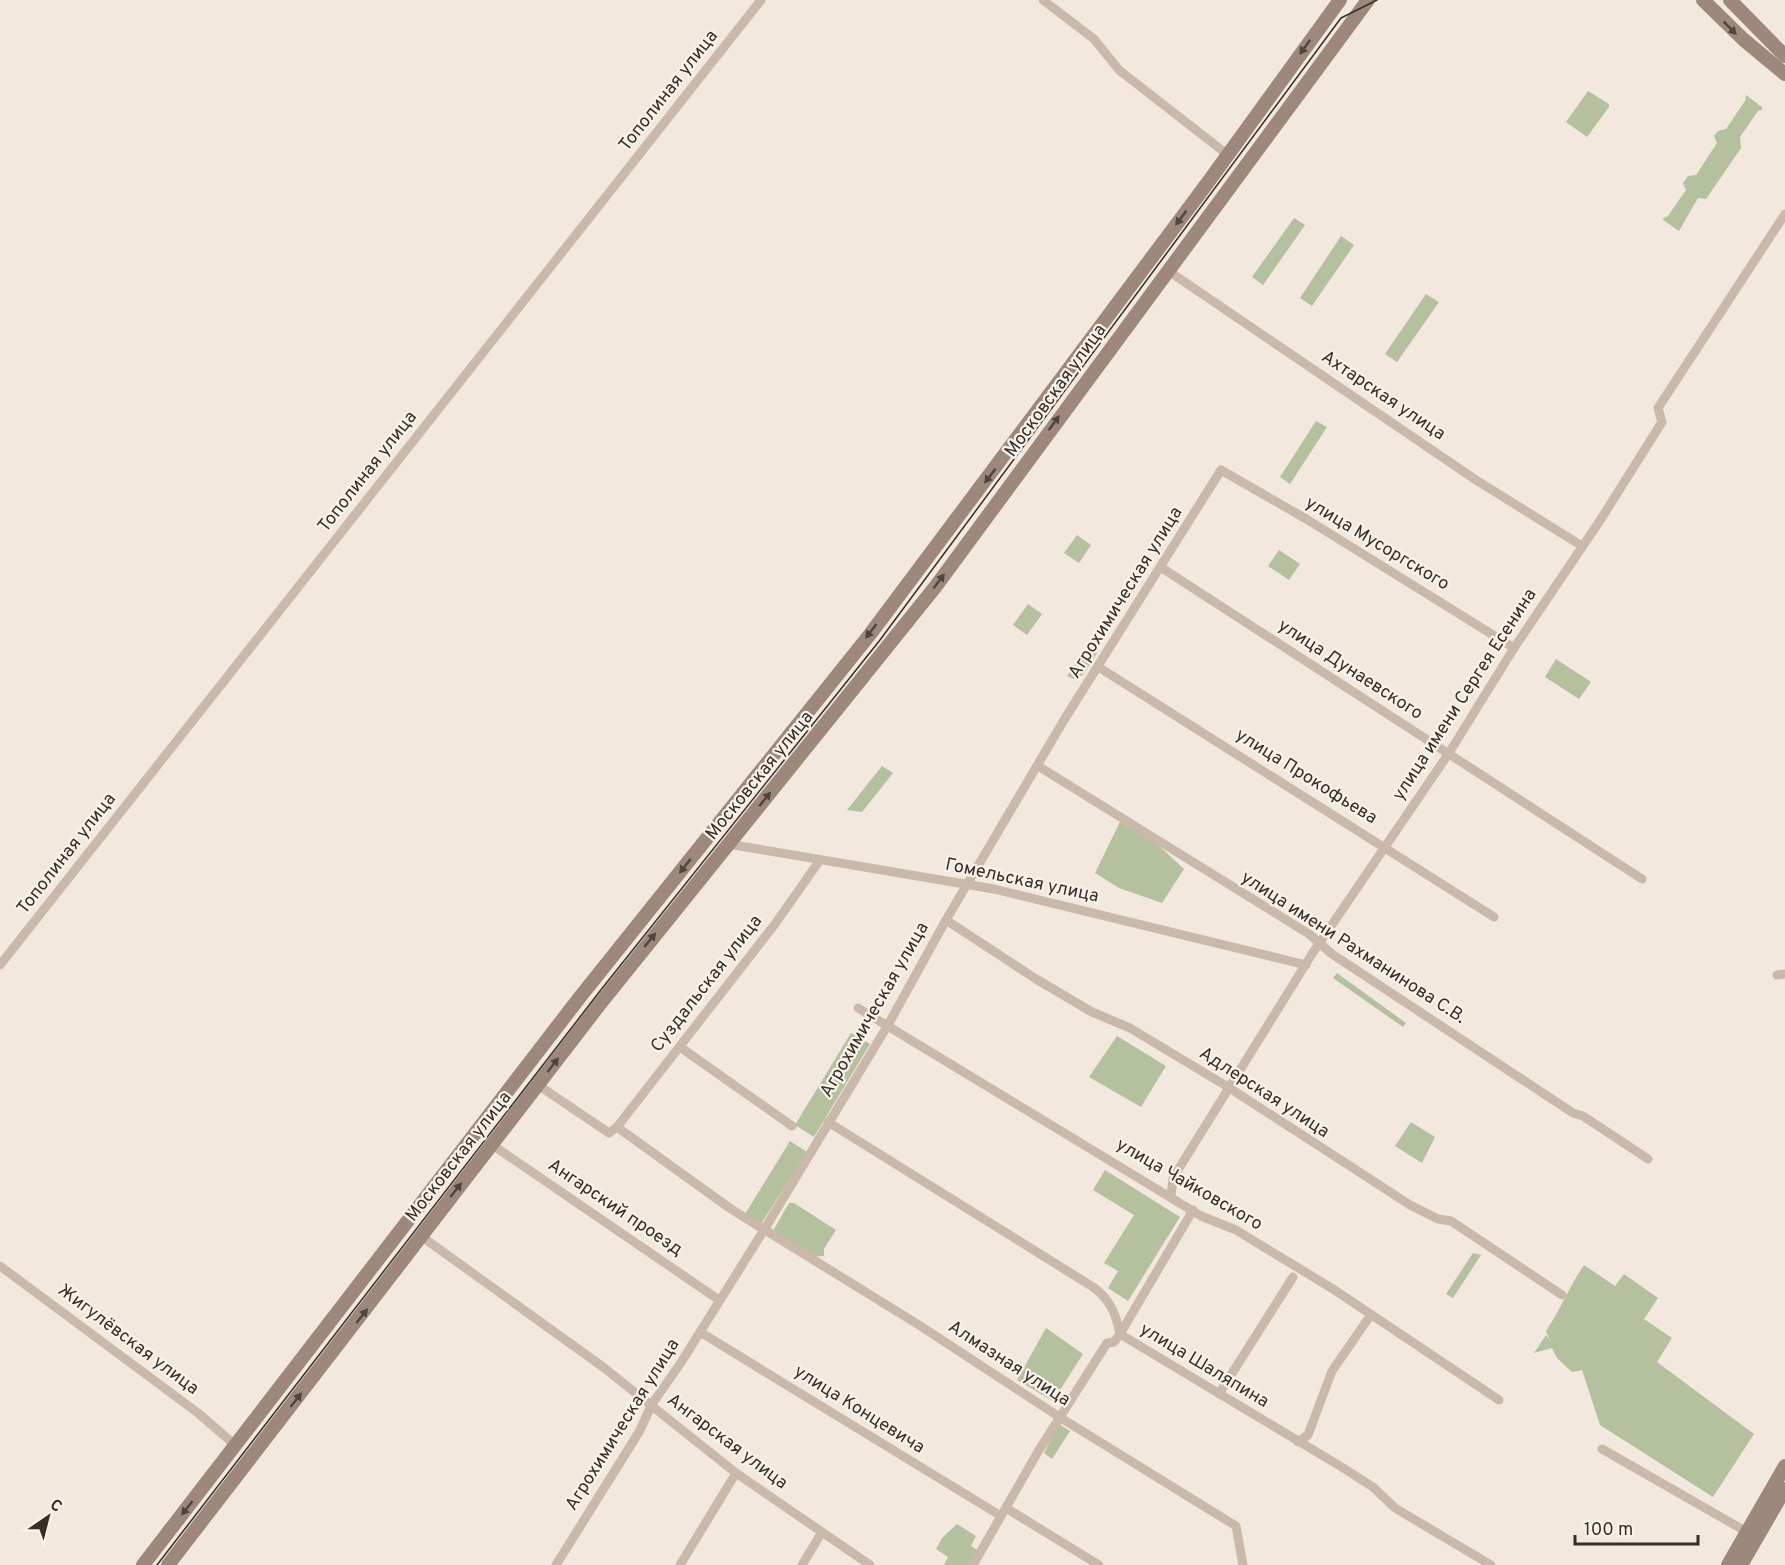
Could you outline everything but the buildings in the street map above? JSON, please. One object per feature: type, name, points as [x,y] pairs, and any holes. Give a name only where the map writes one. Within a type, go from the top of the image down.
[{"type":"street","name":"Тополиная улица","points":[[0,965],[761,0]]},
{"type":"street","points":[[1043,0],[1094,39],[1119,70],[1244,160],[1251,159]]},
{"type":"street","name":"Московская улица","points":[[143,1565],[580,997],[871,633],[1206,185],[1340,0]]},
{"type":"street","name":"Московская улица","points":[[168,1565],[491,1144],[936,586],[1368,0]]},
{"type":"street","points":[[1703,0],[1733,31],[1785,74]]},
{"type":"street","points":[[1730,0],[1785,56]]},
{"type":"street","points":[[1206,185],[1215,185],[1221,189],[1223,196]]},
{"type":"street","name":"улица имени Сергея Есенина","points":[[1171,1196],[1173,1178],[1228,1087],[1321,942],[1449,753],[1514,648],[1662,422],[1658,408],[1785,214]]},
{"type":"street","name":"Ахтарская улица","points":[[1167,270],[1476,480],[1582,546]]},
{"type":"street","name":"Агрохимическая улица","points":[[556,1565],[639,1432],[652,1404],[764,1230],[888,1025],[946,920],[1064,720],[1100,668],[1221,470]]},
{"type":"street","name":"улица Мусоргского","points":[[1221,470],[1308,520],[1514,648]]},
{"type":"street","name":"улица Дунаевского","points":[[1162,568],[1642,879]]},
{"type":"street","name":"улица Прокофьева","points":[[1100,668],[1494,917]]},
{"type":"street","name":"улица имени Рахманинова С.В.","points":[[1038,766],[1321,942],[1332,954],[1379,986],[1573,1113],[1583,1116],[1648,1159]]},
{"type":"street","name":"Гомельская улица","points":[[728,844],[968,884],[1306,965]]},
{"type":"street","name":"Суздальская улица","points":[[617,1127],[776,924],[820,860]]},
{"type":"street","name":"Адлерская улица","points":[[946,920],[1036,979],[1092,1012],[1130,1028],[1228,1087],[1410,1205],[1438,1219],[1451,1221],[1562,1295]]},
{"type":"street","name":"улица Чайковского","points":[[858,1008],[1193,1210],[1244,1235],[1333,1289],[1370,1316],[1499,1400]]},
{"type":"street","points":[[680,1047],[792,1126]]},
{"type":"street","points":[[538,1085],[609,1133],[617,1127]]},
{"type":"street","name":"улица Шаляпина","points":[[828,1122],[1093,1287],[1110,1304],[1116,1316],[1120,1334],[1373,1487],[1395,1508],[1491,1565]]},
{"type":"street","name":"Алмазная улица","points":[[617,1127],[764,1230],[919,1324],[1061,1418],[1236,1526],[1243,1565]]},
{"type":"street","name":"Ангарский проезд","points":[[491,1144],[719,1300]]},
{"type":"street","points":[[973,1565],[1107,1343],[1114,1342],[1120,1334],[1193,1210]]},
{"type":"street","name":"Ангарская улица","points":[[421,1236],[652,1404],[736,1473],[870,1565]]},
{"type":"street","name":"Жигулёвская улица","points":[[0,1266],[238,1441]]},
{"type":"street","points":[[1219,1394],[1293,1277]]},
{"type":"street","points":[[1298,1442],[1308,1435],[1332,1371],[1370,1316]]},
{"type":"street","name":"улица Концевича","points":[[700,1332],[1004,1512],[1099,1565]]},
{"type":"street","points":[[238,1441],[256,1453]]},
{"type":"street","points":[[1602,1449],[1747,1532]]},
{"type":"street","points":[[1728,1565],[1785,1466]]},
{"type":"street","points":[[680,1565],[736,1473]]},
{"type":"street","points":[[213,1475],[223,1477],[229,1486]]},
{"type":"street","points":[[1741,1565],[1785,1489]]},
{"type":"street","points":[[802,1565],[822,1532]]},
{"type":"green space","points":[[1588,91],[1609,104],[1609,107],[1587,137],[1566,122]]},
{"type":"green space","points":[[1746,95],[1762,107],[1762,110],[1758,111],[1740,137],[1741,148],[1706,199],[1698,198],[1679,231],[1662,219],[1668,216],[1686,190],[1683,183],[1688,176],[1696,175],[1717,143],[1714,136],[1718,131],[1726,129],[1745,101]]},
{"type":"green space","points":[[1294,218],[1305,225],[1263,285],[1252,277]]},
{"type":"green space","points":[[1341,236],[1354,245],[1312,306],[1300,298]]},
{"type":"green space","points":[[1426,294],[1439,302],[1397,362],[1385,354]]},
{"type":"green space","points":[[1316,421],[1327,427],[1290,484],[1280,477]]},
{"type":"green space","points":[[1077,535],[1091,545],[1079,563],[1064,553]]},
{"type":"green space","points":[[1279,550],[1300,564],[1289,580],[1268,566]]},
{"type":"green space","points":[[1028,604],[1042,614],[1027,635],[1013,625]]},
{"type":"green space","points":[[1091,642],[1097,653],[1083,675],[1074,679],[1067,676]]},
{"type":"green space","points":[[1556,659],[1591,682],[1579,699],[1545,677]]},
{"type":"green space","points":[[882,766],[893,773],[862,812],[847,810]]},
{"type":"green space","points":[[1120,822],[1158,845],[1184,869],[1162,903],[1119,888],[1095,873]]},
{"type":"green space","points":[[1337,973],[1406,1023],[1403,1027],[1333,978]]},
{"type":"green space","points":[[851,1033],[870,1044],[814,1137],[795,1125]]},
{"type":"green space","points":[[1117,1036],[1166,1066],[1141,1107],[1089,1077]]},
{"type":"green space","points":[[1411,1122],[1435,1137],[1422,1163],[1395,1146]]},
{"type":"green space","points":[[790,1141],[807,1152],[761,1224],[745,1214]]},
{"type":"green space","points":[[1105,1170],[1180,1217],[1128,1301],[1108,1288],[1118,1271],[1104,1263],[1134,1215],[1093,1190]]},
{"type":"green space","points":[[789,1203],[794,1203],[836,1230],[824,1249],[824,1256],[809,1257],[779,1237],[774,1229]]},
{"type":"green space","points":[[1473,1253],[1481,1255],[1453,1298],[1446,1294]]},
{"type":"green space","points":[[1584,1265],[1615,1286],[1624,1274],[1658,1298],[1644,1319],[1672,1338],[1657,1362],[1754,1434],[1713,1497],[1600,1425],[1582,1370],[1572,1372],[1557,1358],[1552,1348],[1534,1353],[1546,1335],[1550,1341],[1546,1331]]},
{"type":"green space","points":[[1046,1328],[1083,1354],[1053,1401],[1017,1380]]},
{"type":"green space","points":[[1059,1424],[1070,1431],[1052,1459],[1044,1453]]},
{"type":"green space","points":[[957,1524],[976,1536],[971,1546],[979,1551],[970,1565],[944,1565],[948,1557],[936,1549],[942,1538]]},
{"type":"tram line","points":[[157,1565],[600,991],[880,640],[1341,18],[1377,0]]}]
